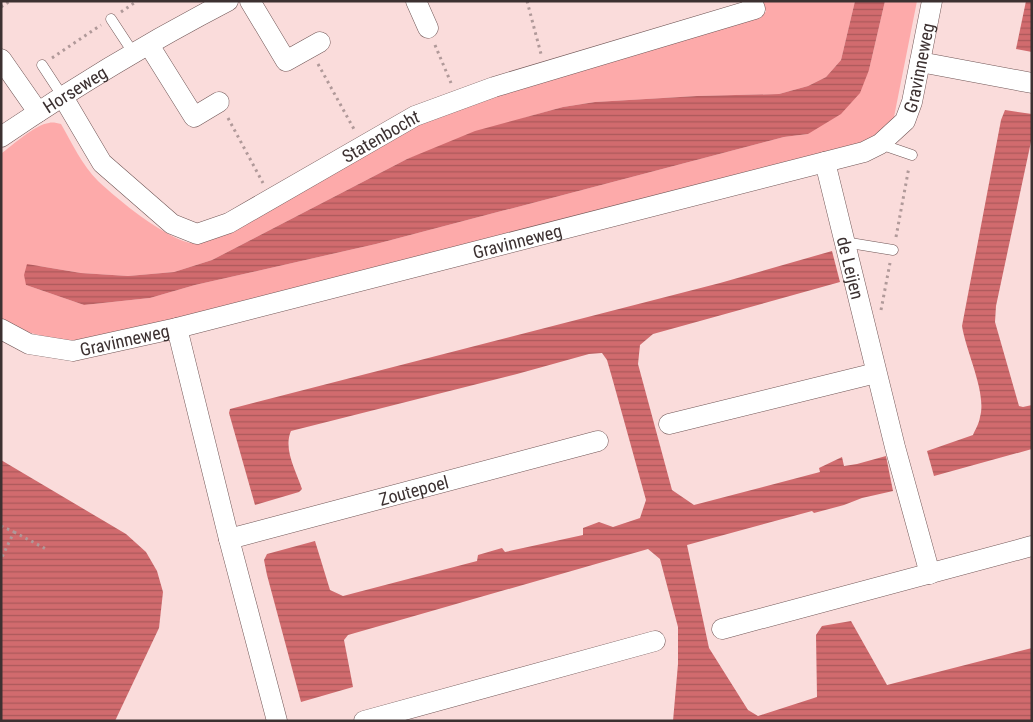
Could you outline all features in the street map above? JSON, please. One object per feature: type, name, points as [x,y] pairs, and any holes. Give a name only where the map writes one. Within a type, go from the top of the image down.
[{"type":"street","points":[[250,1],[286,61],[315,45]]},
{"type":"street","points":[[416,1],[428,28]]},
{"type":"street","name":"Statenbocht","points":[[63,97],[102,163],[172,224],[197,234],[229,222],[415,116],[494,87],[755,9],[752,1]]},
{"type":"street","name":"Gravinneweg","points":[[1,329],[30,344],[73,351],[177,328],[864,152],[880,144],[905,121],[912,102],[932,1]]},
{"type":"street","name":"Horseweg","points":[[1,137],[38,112],[217,4]]},
{"type":"street","points":[[141,49],[194,117],[219,102]]},
{"type":"street","points":[[1,59],[38,112]]},
{"type":"street","points":[[920,62],[1032,83]]},
{"type":"street","name":"de Leijen","points":[[825,162],[876,373],[930,574]]},
{"type":"street","points":[[177,328],[228,539],[277,721]]},
{"type":"street","points":[[669,424],[876,373]]},
{"type":"street","name":"Zoutepoel","points":[[228,539],[598,441]]},
{"type":"street","points":[[722,629],[1032,546]]},
{"type":"street","points":[[364,721],[655,641]]},
{"type":"lane","points":[[111,19],[141,49]]},
{"type":"lane","points":[[42,64],[63,97]]},
{"type":"lane","points":[[880,144],[912,155]]},
{"type":"lane","points":[[844,242],[893,250]]},
{"type":"path","points":[[1,7],[10,1]]},
{"type":"path","points":[[42,64],[137,1]]},
{"type":"path","points":[[528,1],[546,71]]},
{"type":"path","points":[[428,28],[458,100]]},
{"type":"path","points":[[315,45],[363,146]]},
{"type":"path","points":[[219,102],[271,198]]},
{"type":"path","points":[[880,317],[912,155]]},
{"type":"path","points":[[1,526],[48,550]]},
{"type":"path","points":[[1,559],[14,532]]},
{"type":"shaded area","points":[[763,1],[855,1],[841,60],[826,77],[808,86],[779,94],[697,96],[595,102],[563,107],[527,117],[407,159],[212,260],[174,272],[128,276],[81,273],[39,266],[26,285],[84,305],[150,298],[195,285],[376,244],[784,137],[808,134],[869,70],[885,1],[917,1],[893,122],[870,141],[151,326],[71,343],[27,332],[1,319],[1,154],[24,136],[44,124],[61,124],[92,175],[129,207],[167,233],[190,243],[196,243],[212,239],[440,113],[766,12]]},
{"type":"shaded area","points":[[855,1],[885,1],[869,70],[860,93],[841,114],[808,134],[784,137],[376,244],[195,285],[150,298],[84,305],[26,285],[24,275],[27,264],[81,273],[128,276],[174,272],[212,260],[407,159],[475,131],[563,107],[595,102],[697,96],[779,94],[808,86],[826,77],[841,60]]},
{"type":"shaded area","points":[[1026,1],[1032,1],[1032,52],[1016,49]]},
{"type":"shaded area","points":[[1005,110],[1032,114],[1032,137],[996,306],[995,322],[1019,406],[1032,405],[1032,449],[934,476],[927,451],[973,435],[980,417],[981,396],[962,326],[1001,120]]},
{"type":"shaded area","points":[[832,251],[840,282],[653,334],[640,345],[638,364],[672,490],[694,505],[820,472],[819,468],[842,457],[844,466],[886,456],[893,491],[687,545],[709,648],[748,710],[758,716],[817,697],[816,635],[822,626],[851,621],[887,685],[1032,648],[1032,721],[673,721],[678,664],[678,627],[660,559],[648,549],[348,635],[344,640],[353,687],[301,702],[267,575],[264,560],[267,554],[315,541],[330,590],[343,596],[477,561],[478,555],[502,548],[505,552],[583,535],[583,528],[599,522],[613,527],[640,518],[646,500],[607,360],[602,353],[589,354],[291,431],[289,453],[302,489],[299,492],[255,505],[229,413],[230,409],[720,283]]},
{"type":"shaded area","points":[[1,460],[126,534],[146,552],[157,571],[163,592],[159,628],[115,721],[1,721]]}]
